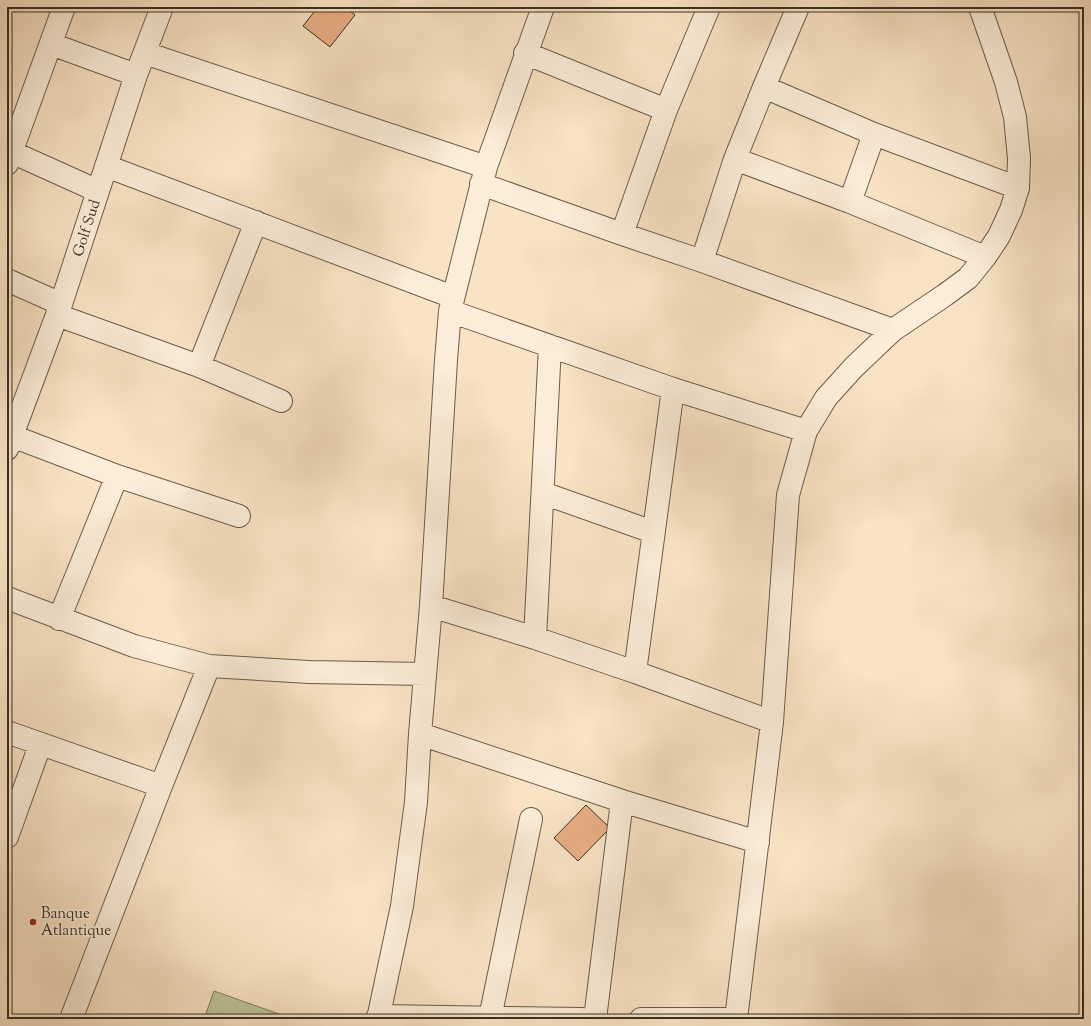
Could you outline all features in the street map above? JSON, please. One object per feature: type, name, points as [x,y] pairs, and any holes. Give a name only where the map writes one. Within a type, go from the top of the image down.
[{"type":"street","points":[[64,7],[9,155],[98,191]]},
{"type":"street","name":"Golf Sud","points":[[11,430],[59,309],[136,75],[162,7]]},
{"type":"street","points":[[543,7],[525,53],[483,176],[452,304],[446,360],[431,606],[420,734],[416,802],[402,906],[378,1018],[582,1019]]},
{"type":"street","points":[[622,234],[666,110],[709,7]]},
{"type":"street","points":[[702,261],[736,159],[764,87],[798,7]]},
{"type":"street","points":[[641,1019],[736,1019],[772,722],[788,495],[806,431],[826,398],[854,367],[893,330],[968,278],[985,258],[1002,230],[1011,210],[1018,188],[1019,158],[1015,117],[1006,82],[980,7]]},
{"type":"street","points":[[51,44],[136,75]]},
{"type":"street","points":[[525,53],[666,110]]},
{"type":"street","points":[[145,54],[483,176],[622,234],[702,261],[893,330]]},
{"type":"street","points":[[764,87],[874,134],[1018,188]]},
{"type":"street","points":[[850,202],[874,134]]},
{"type":"street","points":[[736,159],[850,202],[985,258]]},
{"type":"street","points":[[106,166],[256,222],[550,346],[673,389],[806,431]]},
{"type":"street","points":[[199,366],[256,222]]},
{"type":"street","points":[[7,280],[59,309],[281,401]]},
{"type":"street","points":[[535,638],[550,346]]},
{"type":"street","points":[[635,672],[673,389]]},
{"type":"street","points":[[11,430],[116,476],[239,516]]},
{"type":"street","points":[[59,619],[116,476]]},
{"type":"street","points":[[543,493],[653,532]]},
{"type":"street","points":[[7,598],[59,619],[134,646],[209,666],[309,672],[425,674]]},
{"type":"street","points":[[431,606],[535,638],[635,672],[772,722]]},
{"type":"street","points":[[71,1019],[160,786],[209,666]]},
{"type":"street","points":[[7,732],[40,745],[160,786]]},
{"type":"street","points":[[420,734],[622,801],[758,842]]},
{"type":"street","points":[[7,837],[40,745]]},
{"type":"street","points":[[595,1019],[622,801]]},
{"type":"street","points":[[490,1018],[531,819]]},
{"type":"green space","points":[[214,991],[293,1019],[204,1019]]},
{"type":"building","points":[[318,7],[345,7],[355,15],[330,47],[303,26]]},
{"type":"building","points":[[586,805],[610,828],[578,861],[554,838]]},
{"type":"place","name":"Banque Atlantique","points":[[33,922]]}]
